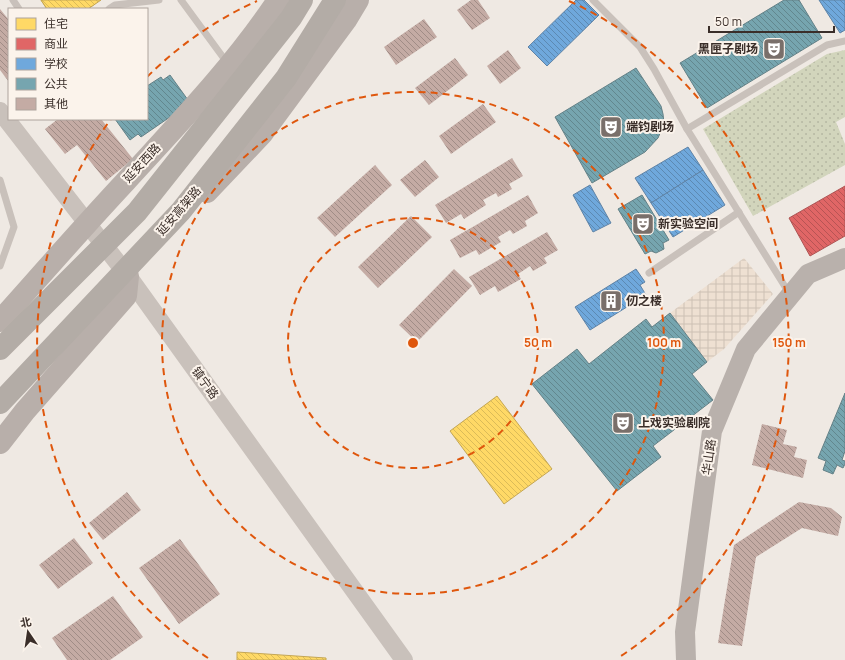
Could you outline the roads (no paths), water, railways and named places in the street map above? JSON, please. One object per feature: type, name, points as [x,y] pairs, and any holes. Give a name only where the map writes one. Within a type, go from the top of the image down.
[{"type":"highway","points":[[0,349],[137,212],[286,24],[302,0]]},
{"type":"highway","name":"延安高架路","points":[[0,403],[181,211],[286,78],[335,0]]},
{"type":"main road","name":"延安西路","points":[[0,321],[229,65],[278,0]]},
{"type":"main road","points":[[0,407],[128,276],[262,134],[346,20],[358,0]]},
{"type":"main road","name":"华山路","points":[[686,660],[685,632],[712,431],[746,349],[808,274],[845,258]]},
{"type":"main road","points":[[0,443],[25,411],[126,296],[128,276]]},
{"type":"street","name":"镇宁路","points":[[0,112],[88,222],[128,276],[404,660]]},
{"type":"lane","points":[[12,0],[18,8]]},
{"type":"lane","points":[[110,8],[115,5],[159,0]]},
{"type":"lane","points":[[181,0],[229,65]]},
{"type":"lane","points":[[593,0],[640,46],[688,129],[790,295]]},
{"type":"lane","points":[[688,129],[827,45],[845,41]]},
{"type":"lane","points":[[0,180],[14,227],[0,266]]},
{"type":"lane","points":[[649,273],[739,212]]},
{"type":"place","name":"黑匣子剧场","points":[[774,49]]},
{"type":"place","name":"端钧剧场","points":[[611,127]]},
{"type":"place","name":"新实验空间","points":[[643,224]]},
{"type":"place","name":"仞之楼","points":[[611,301]]},
{"type":"place","name":"上戏实验剧院","points":[[623,423]]}]
